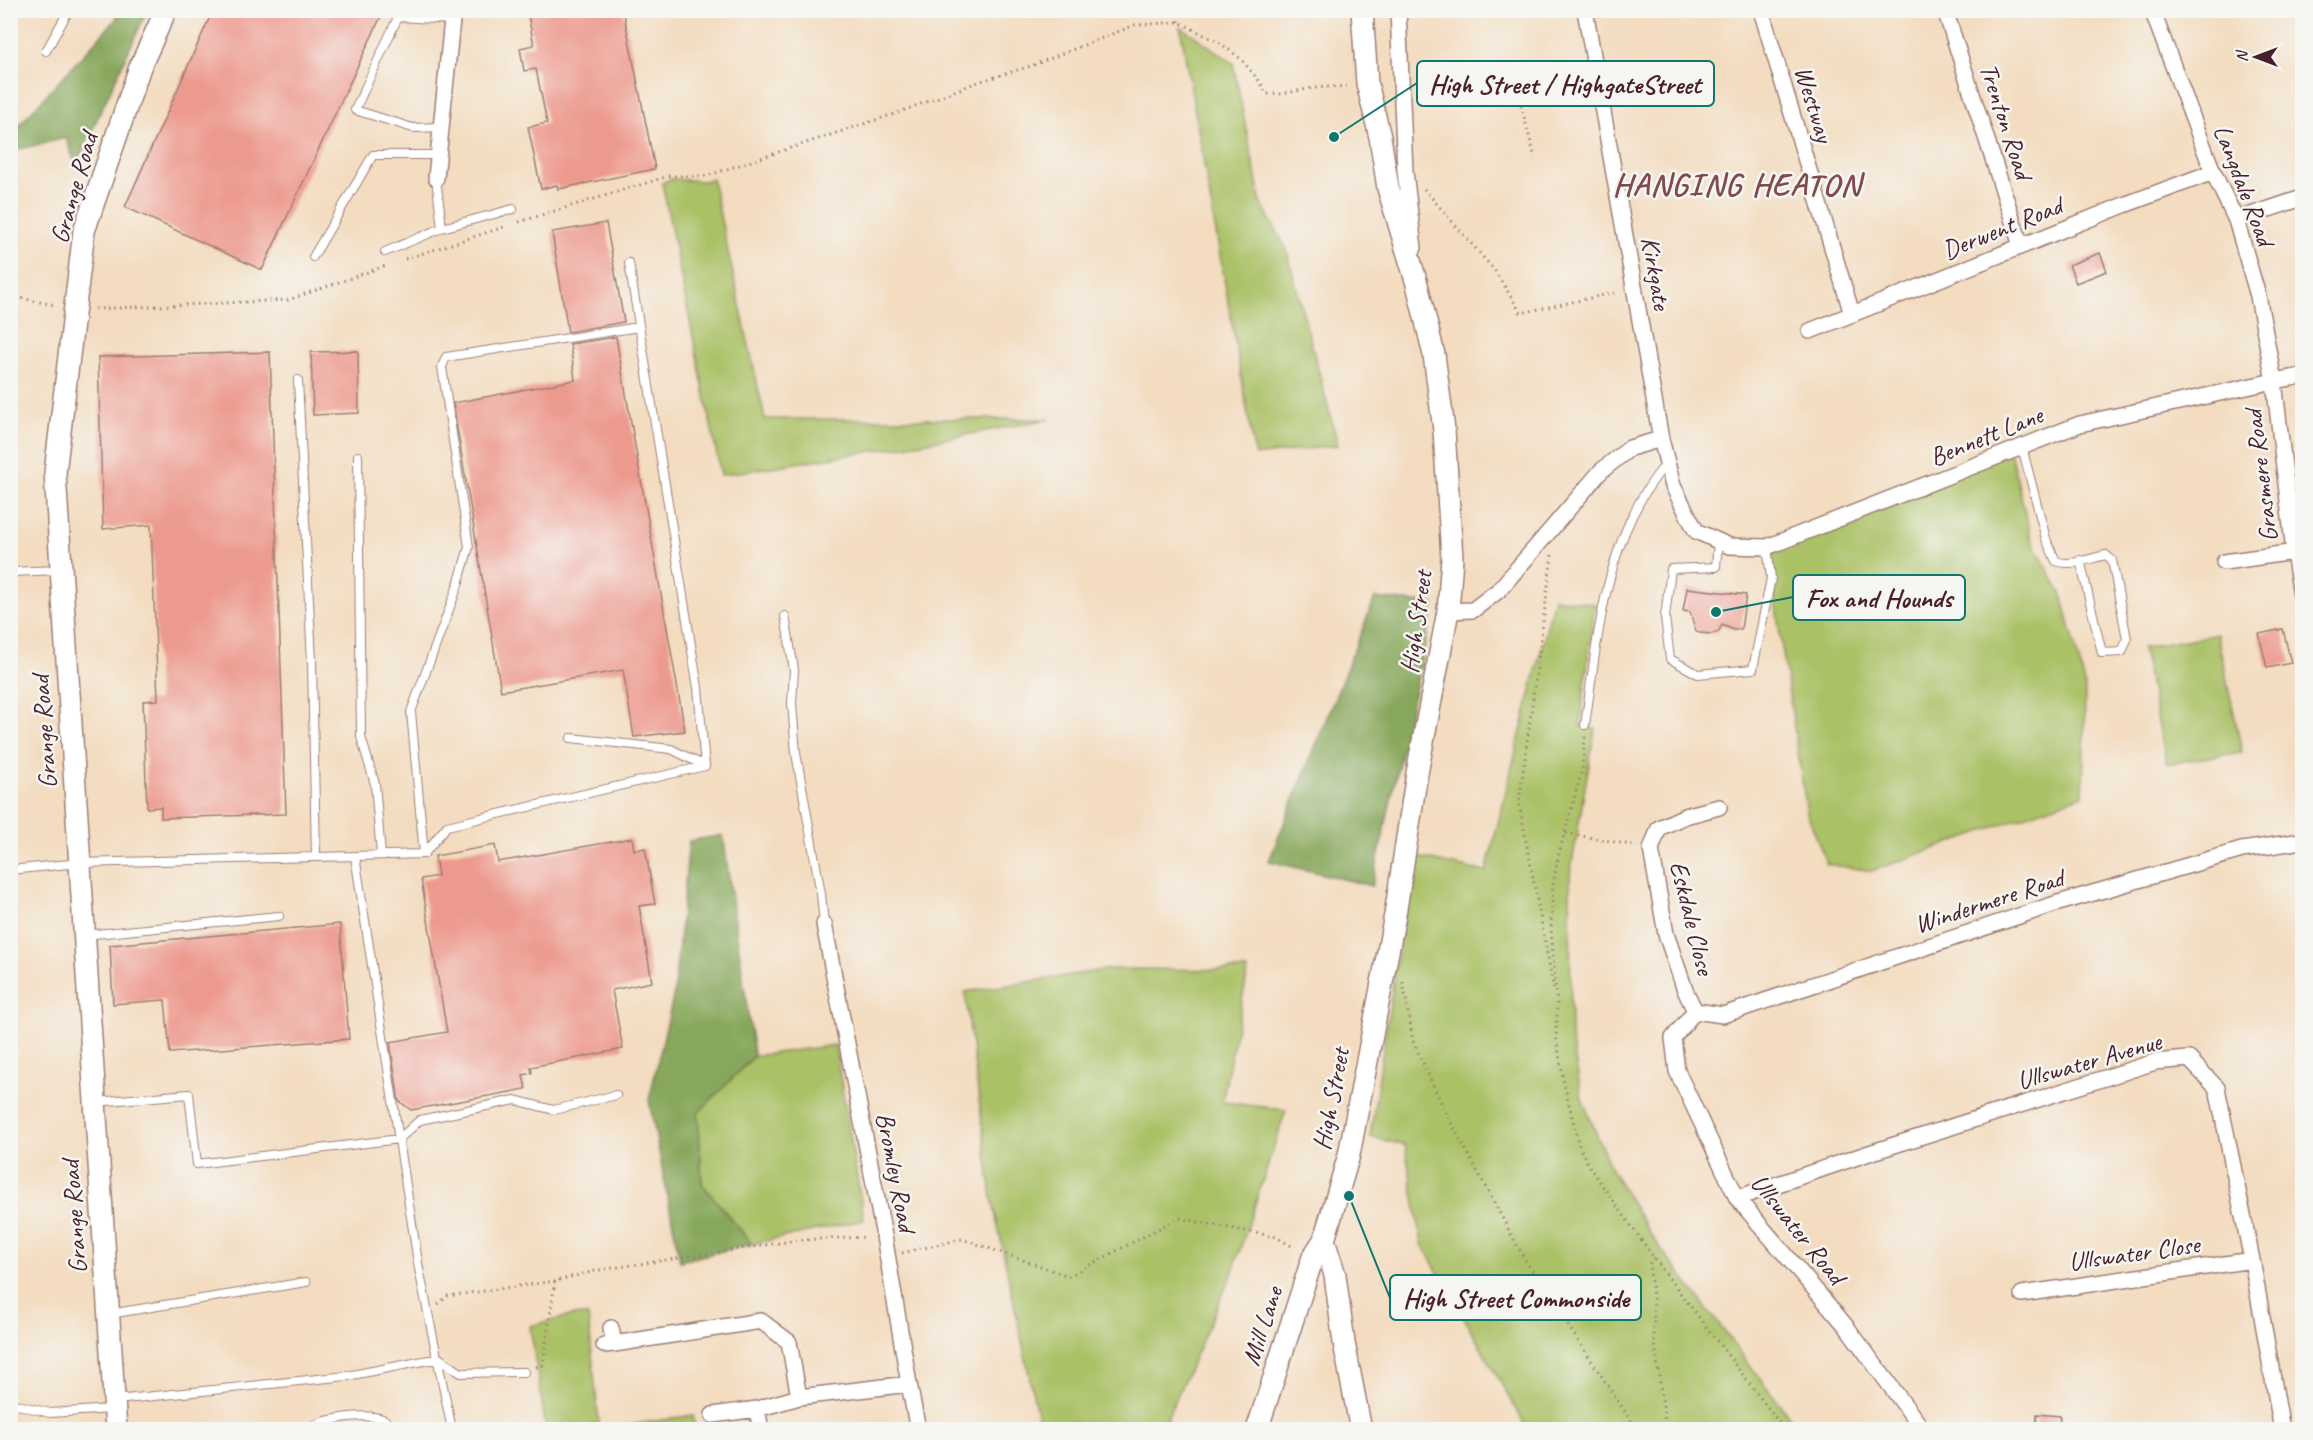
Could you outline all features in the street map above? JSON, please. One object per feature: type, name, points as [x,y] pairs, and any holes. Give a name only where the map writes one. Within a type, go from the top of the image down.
[{"type":"street","name":"Grange Road","points":[[115,1413],[55,473],[84,231],[140,67],[166,10]]},
{"type":"street","name":"High Street","points":[[1318,1249],[1349,1155],[1393,926],[1417,773],[1448,611],[1452,558],[1444,430],[1434,355],[1417,284],[1388,188],[1380,137],[1367,83],[1362,10]]},
{"type":"street","points":[[1398,10],[1405,171],[1417,284]]},
{"type":"street","name":"Kirkgate","points":[[1585,10],[1661,439],[1673,486],[1696,531]]},
{"type":"street","name":"Westway","points":[[1761,10],[1852,314]]},
{"type":"street","name":"Trenton Road","points":[[1945,10],[2021,246]]},
{"type":"street","name":"Langdale Road","points":[[2152,10],[2213,172],[2236,220],[2258,296],[2274,381]]},
{"type":"street","points":[[436,178],[452,15]]},
{"type":"street","name":"Derwent Road","points":[[1810,331],[2213,172]]},
{"type":"street","points":[[2236,220],[2302,198]]},
{"type":"street","name":"Bennett Lane","points":[[1696,531],[1729,546],[1767,547],[2080,424],[2302,376]]},
{"type":"street","name":"Grasmere Road","points":[[2274,381],[2298,551],[2302,601]]},
{"type":"street","points":[[1448,611],[1473,610],[1499,590],[1608,465],[1630,448],[1661,439]]},
{"type":"street","points":[[2224,562],[2298,551]]},
{"type":"street","name":"Eskdale Close","points":[[1695,1011],[1685,990],[1666,934],[1650,849],[1659,828],[1685,816],[1719,807]]},
{"type":"street","name":"Windermere Road","points":[[1695,1011],[1723,1015],[2055,904],[2241,850],[2302,841]]},
{"type":"street","name":"Bromley Road","points":[[824,924],[884,1236],[918,1430]]},
{"type":"street","name":"Ullswater Road","points":[[1695,1011],[1672,1038],[1677,1071],[1737,1198],[1846,1326],[1923,1430]]},
{"type":"street","name":"Ullswater Avenue","points":[[1737,1198],[1866,1154],[2155,1062],[2189,1059],[2217,1088],[2252,1260],[2282,1430]]},
{"type":"street","points":[[1318,1249],[1335,1275],[1344,1343],[1361,1430]]},
{"type":"street","name":"Mill Lane","points":[[1257,1430],[1318,1249]]},
{"type":"street","name":"Ullswater Close","points":[[2022,1294],[2252,1260]]},
{"type":"street","points":[[610,1339],[761,1321],[789,1342],[799,1397]]},
{"type":"street","points":[[713,1415],[757,1409],[799,1397],[909,1384]]},
{"type":"street","points":[[757,1409],[761,1430]]},
{"type":"lane","points":[[46,51],[69,10]]},
{"type":"lane","points":[[442,127],[413,128],[355,110],[398,14],[452,15]]},
{"type":"lane","points":[[1499,85],[1596,72]]},
{"type":"lane","points":[[313,257],[373,155],[439,155]]},
{"type":"lane","points":[[436,178],[442,228]]},
{"type":"lane","points":[[385,252],[442,228],[513,209]]},
{"type":"lane","points":[[628,263],[698,688],[705,766]]},
{"type":"lane","points":[[424,854],[411,712],[470,547],[442,367],[446,357],[639,327]]},
{"type":"lane","points":[[298,380],[312,662],[316,857]]},
{"type":"lane","points":[[2022,447],[2046,538],[2056,561],[2064,564],[2080,560],[2106,555],[2112,560],[2127,639],[2122,652],[2102,653],[2080,560]]},
{"type":"lane","points":[[358,456],[361,737],[375,784],[381,855]]},
{"type":"lane","points":[[1585,724],[1605,594],[1631,520],[1649,484],[1667,463]]},
{"type":"lane","points":[[1718,541],[1716,567],[1671,568],[1665,617],[1670,659],[1698,674],[1753,669],[1771,578],[1767,547]]},
{"type":"lane","points":[[10,572],[60,570]]},
{"type":"lane","points":[[785,616],[794,670],[792,703],[796,753],[821,894],[824,924]]},
{"type":"lane","points":[[571,738],[671,749],[705,766]]},
{"type":"lane","points":[[10,870],[79,863],[424,854],[447,826],[705,766]]},
{"type":"lane","points":[[355,856],[419,1269],[452,1430]]},
{"type":"lane","points":[[84,935],[279,915]]},
{"type":"lane","points":[[94,1102],[189,1094],[197,1164],[399,1139],[420,1120],[515,1100],[554,1110],[616,1095]]},
{"type":"lane","points":[[108,1315],[306,1282]]},
{"type":"lane","points":[[10,1403],[50,1413],[115,1413],[347,1376],[439,1358],[461,1372],[524,1372]]},
{"type":"lane","points":[[306,1430],[317,1422],[374,1415],[385,1420],[389,1430]]},
{"type":"path","points":[[1179,10],[1179,22]]},
{"type":"path","points":[[517,223],[669,176],[706,176],[897,113],[978,82],[1031,66],[1136,25],[1179,22],[1220,43],[1241,58],[1267,94],[1367,83]]},
{"type":"path","points":[[1515,84],[1535,158]]},
{"type":"path","points":[[1405,171],[1436,201],[1495,271],[1521,313],[1634,288]]},
{"type":"path","points":[[402,261],[509,225]]},
{"type":"path","points":[[10,296],[74,309],[288,300],[390,264]]},
{"type":"path","points":[[1556,524],[1519,802],[1557,1006]]},
{"type":"path","points":[[1585,724],[1582,770],[1552,885],[1551,927],[1557,1006],[1556,1036],[1579,1146],[1590,1168],[1654,1258],[1785,1430]]},
{"type":"path","points":[[1566,833],[1650,849]]},
{"type":"path","points":[[1401,972],[1413,1041],[1446,1113],[1525,1260],[1637,1430]]},
{"type":"path","points":[[887,1257],[962,1239],[1069,1276],[1179,1218],[1276,1237],[1318,1249]]},
{"type":"path","points":[[430,1318],[437,1305],[448,1296],[555,1281],[599,1270],[799,1240],[884,1236]]},
{"type":"path","points":[[1654,1258],[1649,1264],[1654,1303],[1654,1336],[1666,1430]]},
{"type":"path","points":[[524,1372],[543,1365],[555,1281]]},
{"type":"green space","points":[[119,11],[147,11],[76,165],[66,138],[11,151],[11,134],[116,19]]},
{"type":"green space","points":[[1180,26],[1233,63],[1261,203],[1286,248],[1338,445],[1255,456]]},
{"type":"green space","points":[[671,179],[703,181],[712,179],[765,419],[1050,419],[922,443],[721,475],[662,183]]},
{"type":"green space","points":[[2010,452],[2032,541],[2062,595],[2085,684],[2083,795],[1872,871],[1827,864],[1807,813],[1767,547]]},
{"type":"green space","points":[[1375,598],[1434,604],[1372,886],[1269,861]]},
{"type":"green space","points":[[1554,598],[1595,604],[1580,726],[1595,729],[1570,875],[1571,1037],[1582,1099],[1611,1169],[1652,1237],[1799,1429],[1527,1429],[1422,1244],[1405,1145],[1370,1137],[1412,856],[1486,872]]},
{"type":"green space","points":[[2217,634],[2242,752],[2167,764],[2142,648]]},
{"type":"green space","points":[[723,835],[754,1056],[698,1113],[702,1184],[752,1244],[680,1261],[649,1100],[674,993],[689,841]]},
{"type":"green space","points":[[1110,969],[1248,970],[1222,1102],[1286,1110],[1232,1274],[1162,1429],[1067,1429],[1038,1418],[992,1198],[965,992]]},
{"type":"green space","points":[[835,1045],[864,1220],[752,1244],[702,1184],[698,1113],[754,1056]]},
{"type":"green space","points":[[575,1315],[588,1316],[599,1423],[585,1429],[546,1429],[530,1326]]},
{"type":"green space","points":[[693,1415],[695,1429],[605,1429]]},
{"type":"building","points":[[213,10],[384,10],[262,270],[125,207]]},
{"type":"building","points":[[527,10],[623,10],[655,169],[558,189],[557,185],[541,189],[528,127],[547,123],[536,69],[524,71],[520,48],[534,45]]},
{"type":"building","points":[[606,223],[624,322],[568,332],[552,232]]},
{"type":"building","points":[[2100,253],[2107,271],[2076,283],[2069,265]]},
{"type":"building","points":[[616,337],[685,731],[634,737],[623,670],[501,691],[453,403],[575,380],[570,344]]},
{"type":"building","points":[[358,351],[359,413],[313,415],[311,352]]},
{"type":"building","points":[[270,352],[286,814],[161,818],[161,807],[147,808],[143,701],[158,700],[151,525],[103,529],[98,357]]},
{"type":"building","points":[[1687,588],[1746,595],[1741,629],[1734,630],[1722,625],[1718,632],[1711,634],[1696,631],[1690,612],[1683,611]]},
{"type":"building","points":[[2283,629],[2291,663],[2267,668],[2259,634]]},
{"type":"building","points":[[632,838],[634,850],[645,848],[655,904],[639,906],[652,982],[612,990],[623,1049],[531,1067],[532,1073],[523,1075],[526,1089],[411,1110],[399,1101],[390,1042],[447,1032],[421,879],[438,876],[435,856],[495,845],[498,862]]},
{"type":"building","points":[[340,924],[349,1039],[170,1053],[165,1000],[113,1004],[110,945]]},
{"type":"building","points":[[2037,1414],[2060,1416],[2059,1430],[2036,1430]]},
{"type":"place","name":"High Street / HighgateStreet","points":[[1334,137]]},
{"type":"place","name":"Fox and Hounds","points":[[1716,612]]},
{"type":"place","name":"High Street Commonside","points":[[1349,1196]]},
{"type":"district","name":"HANGING HEATON","points":[[1737,184]]}]
